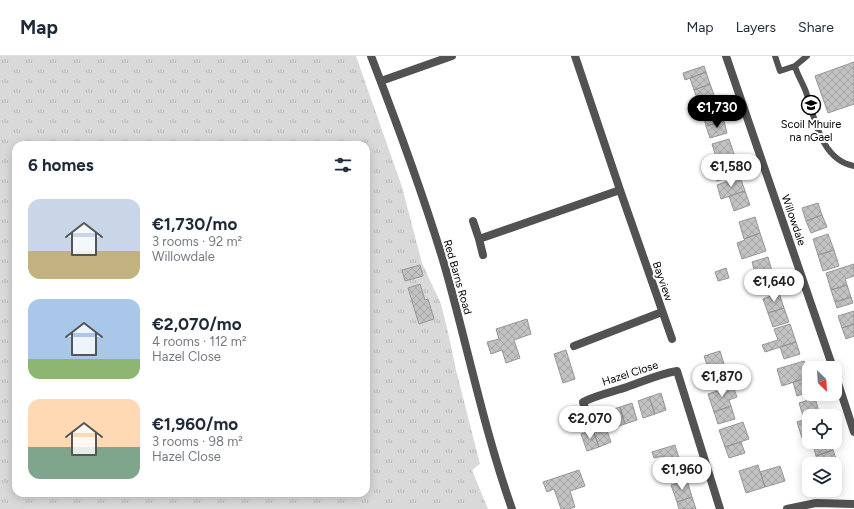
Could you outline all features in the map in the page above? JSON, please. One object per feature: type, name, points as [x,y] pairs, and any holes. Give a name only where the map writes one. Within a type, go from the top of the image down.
[{"type":"street","name":"Red Barns Road","points":[[372,56],[420,190],[444,266],[470,360],[487,430],[512,509]]},
{"type":"street","points":[[381,81],[452,56]]},
{"type":"street","name":"Bayview","points":[[574,346],[662,312],[575,56]]},
{"type":"street","name":"Willowdale","points":[[726,56],[831,361]]},
{"type":"street","points":[[479,239],[620,190]]},
{"type":"street","points":[[474,221],[483,255]]},
{"type":"street","points":[[662,312],[672,339]]},
{"type":"street","name":"Hazel Close","points":[[588,419],[583,402],[596,396],[652,377],[677,371],[720,509]]},
{"type":"street","points":[[842,395],[854,432]]},
{"type":"street","points":[[787,509],[816,504],[854,504]]},
{"type":"lane","points":[[775,56],[780,71],[795,66],[807,56]]},
{"type":"lane","points":[[795,66],[796,72],[802,82],[824,142],[831,154],[838,160],[854,166]]},
{"type":"green space","points":[[0,56],[356,56],[402,187],[422,263],[441,304],[480,464],[472,470],[488,509],[0,509]]},
{"type":"building","points":[[854,62],[854,104],[828,113],[815,76]]},
{"type":"building","points":[[704,66],[706,72],[685,80],[683,73]]},
{"type":"building","points":[[706,72],[710,84],[694,90],[690,78]]},
{"type":"building","points":[[710,84],[714,95],[698,101],[694,90]]},
{"type":"building","points":[[714,95],[716,101],[694,109],[692,103]]},
{"type":"building","points":[[720,109],[724,121],[706,126],[703,114]]},
{"type":"building","points":[[724,121],[727,133],[710,138],[706,126]]},
{"type":"building","points":[[729,139],[734,154],[717,160],[712,144]]},
{"type":"building","points":[[734,154],[738,167],[721,173],[717,160]]},
{"type":"building","points":[[738,167],[740,173],[717,181],[715,174]]},
{"type":"building","points":[[740,177],[745,191],[721,199],[717,185]]},
{"type":"building","points":[[745,191],[750,205],[734,211],[729,196]]},
{"type":"building","points":[[818,203],[822,215],[806,221],[802,208]]},
{"type":"building","points":[[822,215],[827,227],[811,233],[806,221]]},
{"type":"building","points":[[755,217],[760,233],[744,239],[739,222]]},
{"type":"building","points":[[760,233],[766,251],[742,259],[737,243]]},
{"type":"building","points":[[828,234],[834,250],[818,255],[813,239]]},
{"type":"building","points":[[834,250],[839,266],[823,271],[818,255]]},
{"type":"building","points":[[768,257],[772,271],[756,276],[752,262]]},
{"type":"building","points":[[854,264],[854,276],[845,279],[847,285],[831,290],[826,273]]},
{"type":"building","points":[[420,265],[423,276],[405,281],[402,270]]},
{"type":"building","points":[[726,268],[729,278],[718,281],[715,272]]},
{"type":"building","points":[[772,271],[776,284],[760,289],[756,276]]},
{"type":"building","points":[[420,284],[425,300],[428,299],[434,319],[419,324],[408,288]]},
{"type":"building","points":[[847,285],[851,297],[835,302],[831,290]]},
{"type":"building","points":[[779,293],[784,308],[768,313],[763,299]]},
{"type":"building","points":[[851,297],[853,303],[837,308],[835,302]]},
{"type":"building","points":[[784,308],[789,322],[773,327],[768,313]]},
{"type":"building","points":[[854,311],[854,324],[842,328],[838,316]]},
{"type":"building","points":[[527,319],[531,334],[514,340],[520,358],[506,363],[502,350],[491,354],[487,342],[499,339],[496,329]]},
{"type":"building","points":[[790,324],[796,342],[765,352],[762,345],[778,340],[774,329]]},
{"type":"building","points":[[854,324],[854,336],[846,339],[842,328]]},
{"type":"building","points":[[796,342],[800,354],[784,359],[780,347]]},
{"type":"building","points":[[566,350],[575,379],[563,383],[554,354]]},
{"type":"building","points":[[720,351],[725,367],[710,373],[704,356]]},
{"type":"building","points":[[802,362],[802,379],[782,386],[777,369]]},
{"type":"building","points":[[725,367],[731,383],[715,389],[710,373]]},
{"type":"building","points":[[802,379],[802,394],[797,396],[793,382]]},
{"type":"building","points":[[733,386],[737,397],[729,400],[731,406],[714,412],[708,394]]},
{"type":"building","points":[[661,393],[666,410],[655,414],[649,397]]},
{"type":"building","points":[[649,397],[655,414],[643,418],[638,401]]},
{"type":"building","points":[[805,401],[816,401],[818,409],[802,409],[802,413],[799,403]]},
{"type":"building","points":[[632,403],[637,420],[625,424],[620,407]]},
{"type":"building","points":[[731,406],[735,419],[718,424],[714,412]]},
{"type":"building","points":[[620,407],[625,424],[613,428],[608,411]]},
{"type":"building","points":[[802,420],[802,438],[797,422]]},
{"type":"building","points":[[743,422],[749,439],[725,447],[719,430]]},
{"type":"building","points":[[605,425],[611,442],[599,447],[593,430]]},
{"type":"building","points":[[593,430],[599,447],[587,451],[581,434]]},
{"type":"building","points":[[741,442],[745,453],[729,458],[725,447]]},
{"type":"building","points":[[675,445],[680,462],[665,467],[662,456],[654,458],[652,452]]},
{"type":"building","points":[[814,449],[833,449],[833,450],[816,456]]},
{"type":"building","points":[[833,450],[835,457],[816,457]]},
{"type":"building","points":[[680,462],[684,474],[669,478],[665,467]]},
{"type":"building","points":[[758,465],[765,487],[746,493],[739,471]]},
{"type":"building","points":[[780,466],[785,481],[765,487],[760,472]]},
{"type":"building","points":[[579,470],[585,486],[570,491],[575,507],[561,509],[554,489],[547,492],[543,482]]},
{"type":"building","points":[[687,480],[692,497],[677,502],[671,485]]},
{"type":"building","points":[[692,497],[696,509],[679,509],[677,502]]},
{"type":"place","name":"Scoil Mhuire na nGael","points":[[811,105]]}]
